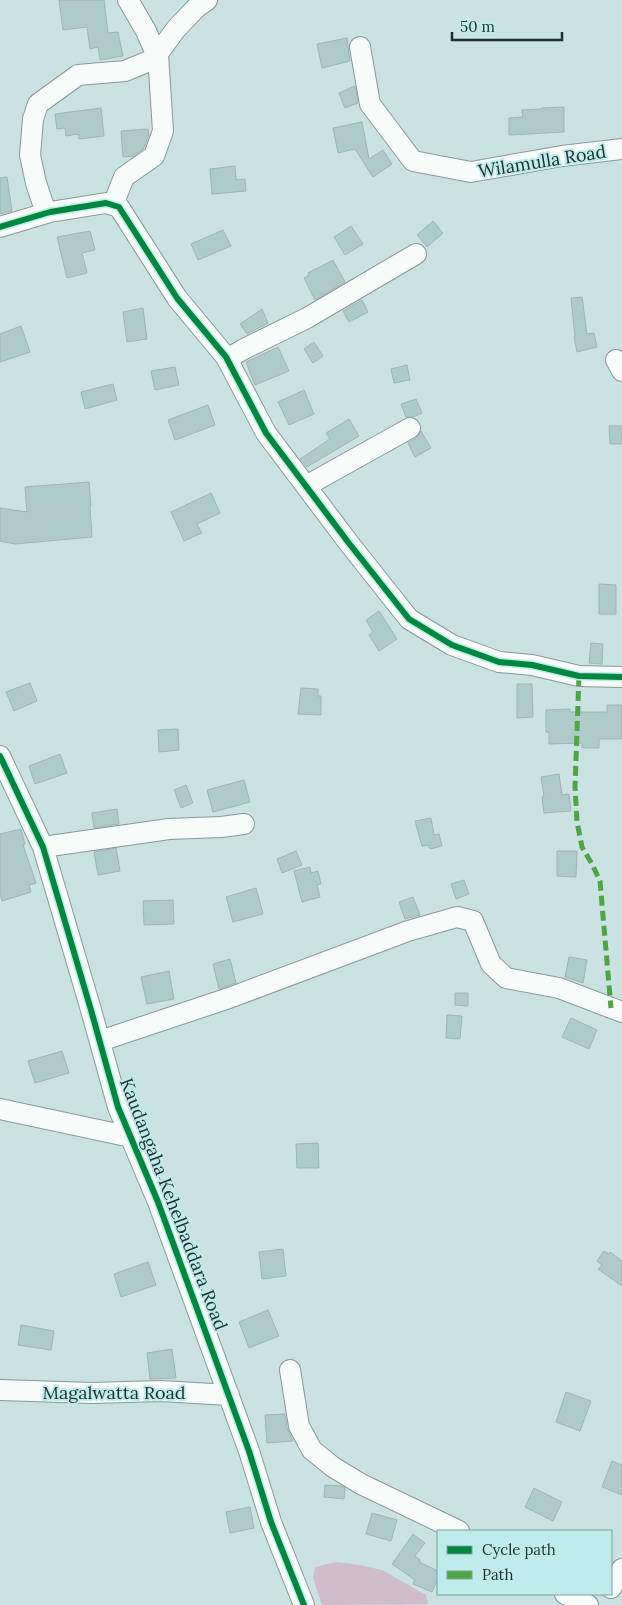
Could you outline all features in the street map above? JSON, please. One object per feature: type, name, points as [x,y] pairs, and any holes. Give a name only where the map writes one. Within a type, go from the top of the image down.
[{"type":"street","points":[[113,205],[124,177],[154,156],[162,132],[158,55],[128,0]]},
{"type":"street","points":[[46,213],[36,183],[30,155],[33,119],[38,104],[78,74],[125,71],[154,59],[176,29],[196,8],[207,0]]},
{"type":"street","name":"Wilamulla Road","points":[[360,47],[370,104],[414,161],[471,172],[562,156],[622,149]]},
{"type":"street","points":[[0,226],[46,213],[106,203],[119,207],[177,298],[227,359],[266,433],[409,619],[452,645],[499,662],[532,665],[579,676],[622,677]]},
{"type":"street","points":[[227,359],[307,318],[416,254]]},
{"type":"street","points":[[306,486],[410,428]]},
{"type":"street","name":"Kaudangaha Kehelbaddara Road","points":[[0,756],[43,847],[118,1107],[158,1202],[249,1451],[271,1522],[304,1605]]},
{"type":"street","points":[[43,847],[169,829],[244,824]]},
{"type":"street","points":[[100,1041],[229,998],[408,931],[457,917],[473,921],[491,964],[506,978],[559,988],[622,1012]]},
{"type":"street","points":[[0,1109],[131,1137]]},
{"type":"street","points":[[290,1370],[299,1426],[312,1450],[333,1467],[361,1484],[457,1530]]},
{"type":"street","name":"Magalwatta Road","points":[[0,1390],[92,1393],[161,1390],[229,1395]]},
{"type":"street","points":[[612,1586],[622,1569]]},
{"type":"street","points":[[567,1595],[588,1605]]},
{"type":"shaded area","points":[[336,1562],[382,1570],[426,1595],[428,1604],[322,1605],[313,1578],[315,1567]]},
{"type":"building","points":[[59,0],[104,0],[108,33],[118,32],[123,56],[100,60],[98,47],[90,49],[87,27],[63,30]]},
{"type":"building","points":[[347,38],[350,61],[322,68],[317,44]]},
{"type":"building","points":[[355,86],[358,103],[345,108],[339,93]]},
{"type":"building","points":[[564,107],[564,132],[509,135],[509,118],[523,117],[522,110]]},
{"type":"building","points":[[101,108],[104,136],[79,139],[78,134],[66,136],[65,128],[57,129],[55,114]]},
{"type":"building","points":[[362,122],[369,159],[383,150],[392,164],[373,177],[355,149],[338,153],[333,128]]},
{"type":"building","points":[[148,129],[149,135],[144,148],[134,156],[123,157],[121,131]]},
{"type":"building","points":[[235,166],[236,180],[245,179],[246,191],[212,194],[210,169]]},
{"type":"building","points":[[7,177],[12,211],[0,214],[0,178]]},
{"type":"building","points":[[433,221],[443,233],[427,247],[417,235]]},
{"type":"building","points":[[351,226],[363,244],[345,255],[334,237]]},
{"type":"building","points":[[223,230],[231,246],[198,260],[191,244]]},
{"type":"building","points":[[90,231],[95,250],[82,253],[87,273],[67,278],[57,237]]},
{"type":"building","points":[[333,260],[345,282],[315,300],[304,278],[309,275],[308,273]]},
{"type":"building","points":[[582,297],[587,334],[594,333],[597,347],[577,352],[571,298]]},
{"type":"building","points":[[362,300],[368,312],[349,322],[343,311]]},
{"type":"building","points":[[143,308],[147,339],[127,342],[123,312]]},
{"type":"building","points":[[262,309],[268,323],[247,334],[240,324]]},
{"type":"building","points":[[21,326],[30,352],[0,362],[0,334]]},
{"type":"building","points":[[314,342],[323,356],[313,363],[304,349]]},
{"type":"building","points":[[278,347],[289,371],[255,385],[246,362]]},
{"type":"building","points":[[407,365],[410,380],[394,383],[391,369]]},
{"type":"building","points":[[175,367],[179,385],[155,390],[151,371]]},
{"type":"building","points":[[113,384],[117,400],[85,409],[81,392]]},
{"type":"building","points":[[304,390],[314,414],[289,425],[278,402]]},
{"type":"building","points":[[416,399],[422,413],[413,417],[406,417],[401,404]]},
{"type":"building","points":[[208,405],[215,425],[175,440],[168,420]]},
{"type":"building","points":[[349,419],[359,436],[307,467],[300,459],[330,439],[326,433]]},
{"type":"building","points":[[609,426],[622,426],[622,444],[610,444]]},
{"type":"building","points":[[421,431],[431,448],[415,457],[408,443],[416,438]]},
{"type":"building","points":[[89,482],[92,537],[15,544],[0,541],[0,508],[27,512],[25,487]]},
{"type":"building","points":[[211,493],[220,513],[197,524],[202,533],[184,541],[171,512]]},
{"type":"building","points":[[599,584],[616,585],[616,614],[599,614]]},
{"type":"building","points":[[379,611],[397,639],[379,651],[369,635],[373,632],[366,620]]},
{"type":"building","points":[[591,643],[603,644],[602,664],[589,663]]},
{"type":"building","points":[[30,683],[37,701],[14,711],[6,692]]},
{"type":"building","points":[[517,684],[532,684],[533,717],[517,718]]},
{"type":"building","points":[[301,688],[318,689],[318,696],[321,696],[321,715],[298,714]]},
{"type":"building","points":[[607,705],[622,705],[622,739],[599,739],[599,748],[582,748],[582,743],[549,744],[549,732],[546,732],[546,710],[570,709],[570,712],[607,712]]},
{"type":"building","points":[[178,729],[179,750],[159,752],[158,730]]},
{"type":"building","points":[[60,754],[67,773],[35,784],[29,766]]},
{"type":"building","points":[[559,774],[562,795],[569,794],[571,811],[544,813],[541,777]]},
{"type":"building","points":[[244,780],[250,802],[213,812],[207,790]]},
{"type":"building","points":[[186,785],[193,803],[181,808],[174,790]]},
{"type":"building","points":[[117,809],[119,824],[94,828],[92,813]]},
{"type":"building","points":[[431,818],[434,835],[439,834],[442,846],[430,849],[428,845],[422,846],[415,821]]},
{"type":"building","points":[[21,829],[25,844],[23,845],[36,883],[29,885],[31,892],[2,901],[0,894],[0,834]]},
{"type":"building","points":[[116,848],[120,871],[98,875],[94,852]]},
{"type":"building","points":[[296,851],[302,865],[282,873],[277,859]]},
{"type":"building","points":[[557,851],[577,851],[576,877],[557,876]]},
{"type":"building","points":[[310,867],[311,873],[318,871],[321,884],[317,885],[320,897],[302,902],[294,871]]},
{"type":"building","points":[[464,880],[469,894],[456,899],[451,884]]},
{"type":"building","points":[[256,888],[263,914],[233,922],[226,897]]},
{"type":"building","points":[[413,897],[420,915],[405,919],[399,902]]},
{"type":"building","points":[[173,900],[174,924],[144,925],[143,901]]},
{"type":"building","points":[[569,957],[587,960],[583,983],[565,977]]},
{"type":"building","points":[[230,959],[236,983],[219,989],[213,964]]},
{"type":"building","points":[[169,971],[174,999],[147,1004],[141,977]]},
{"type":"building","points":[[455,993],[468,993],[468,1006],[455,1005]]},
{"type":"building","points":[[447,1015],[462,1016],[460,1039],[446,1038]]},
{"type":"building","points":[[571,1018],[597,1030],[589,1049],[562,1037]]},
{"type":"building","points":[[62,1051],[69,1073],[35,1083],[28,1061]]},
{"type":"building","points":[[318,1143],[319,1168],[297,1168],[296,1144]]},
{"type":"building","points":[[283,1249],[286,1276],[262,1279],[259,1252]]},
{"type":"building","points":[[604,1251],[609,1254],[610,1252],[622,1261],[622,1286],[598,1269],[602,1265],[597,1261]]},
{"type":"building","points":[[148,1262],[156,1285],[121,1297],[114,1274]]},
{"type":"building","points":[[268,1310],[279,1336],[249,1348],[239,1322]]},
{"type":"building","points":[[21,1325],[54,1331],[51,1350],[18,1345]]},
{"type":"building","points":[[172,1349],[176,1378],[150,1379],[147,1353]]},
{"type":"building","points":[[566,1392],[591,1401],[580,1431],[556,1422]]},
{"type":"building","points":[[285,1414],[287,1428],[293,1441],[267,1443],[265,1415]]},
{"type":"building","points":[[612,1461],[622,1465],[622,1495],[602,1487]]},
{"type":"building","points":[[325,1485],[342,1486],[345,1488],[344,1499],[324,1497]]},
{"type":"building","points":[[534,1488],[562,1502],[553,1521],[525,1507]]},
{"type":"building","points":[[250,1507],[254,1528],[230,1533],[226,1512]]},
{"type":"building","points":[[372,1513],[397,1520],[391,1541],[366,1534]]},
{"type":"building","points":[[413,1534],[425,1543],[415,1556],[420,1560],[419,1562],[437,1571],[437,1581],[432,1592],[413,1584],[415,1580],[392,1564]]},
{"type":"marked path","points":[[579,676],[575,787],[577,822],[582,847],[600,881],[611,1008]]},
{"type":"cycle path","points":[[0,227],[50,212],[106,203],[119,207],[177,298],[226,357],[266,433],[409,619],[452,645],[499,662],[532,665],[579,676],[622,677]]},
{"type":"cycle path","points":[[0,756],[43,847],[118,1107],[158,1202],[249,1451],[271,1522],[304,1605]]}]
